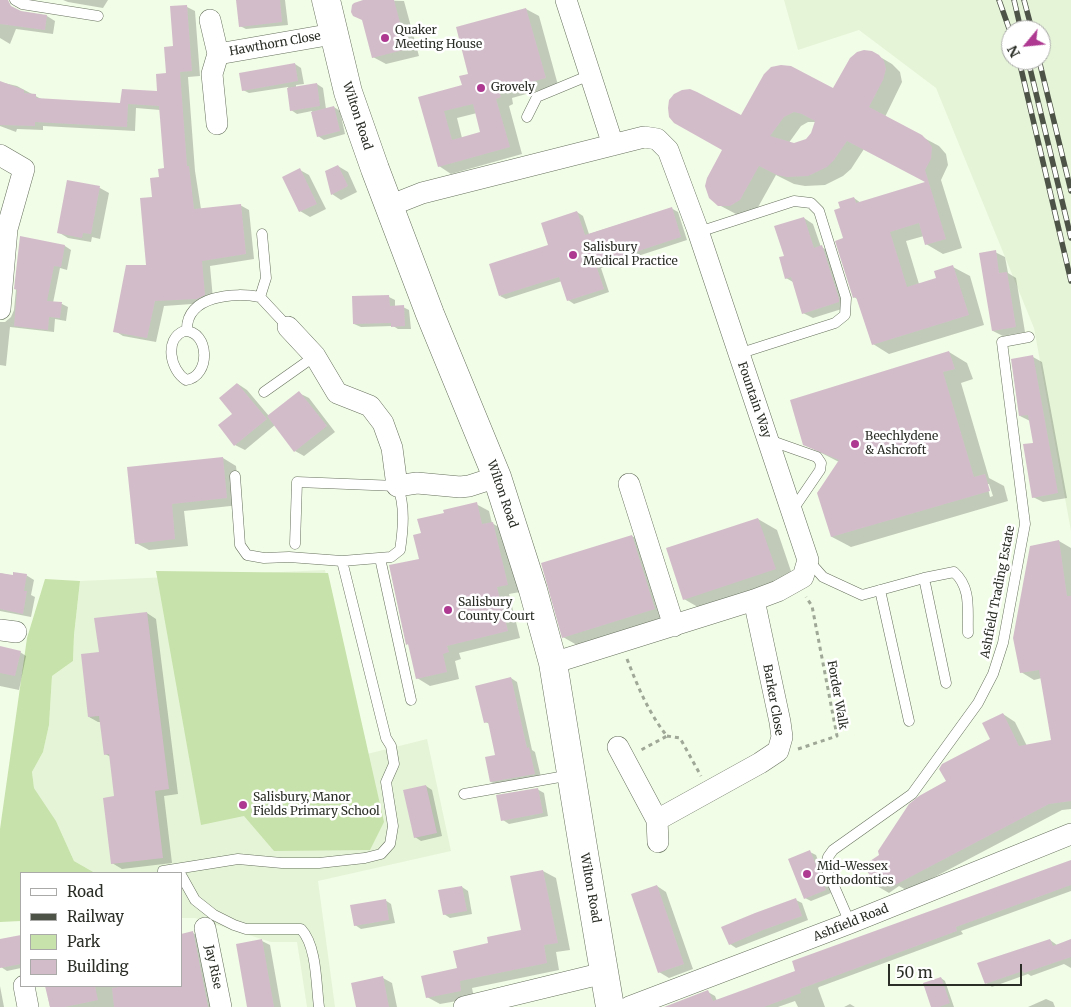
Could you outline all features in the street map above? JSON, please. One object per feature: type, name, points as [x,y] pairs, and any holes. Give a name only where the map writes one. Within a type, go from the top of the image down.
[{"type":"highway","name":"Wilton Road","points":[[326,0],[348,92],[430,314],[497,477],[534,590],[553,663],[610,1007]]},
{"type":"street","points":[[566,0],[613,145]]},
{"type":"street","name":"Hawthorn Close","points":[[210,20],[218,54],[212,74],[217,124]]},
{"type":"street","name":"Hawthorn Close","points":[[218,54],[333,34]]},
{"type":"street","name":"Fountain Way","points":[[389,206],[422,193],[644,137],[657,139],[668,150],[697,228],[808,560]]},
{"type":"street","points":[[0,155],[24,169],[7,229],[0,309]]},
{"type":"street","points":[[288,327],[315,356],[337,393],[370,406],[383,423],[392,448],[397,486],[417,484],[460,487],[497,477]]},
{"type":"street","points":[[628,484],[674,626]]},
{"type":"street","points":[[553,663],[674,626],[778,591],[803,577],[808,560]]},
{"type":"street","name":"Barker Close","points":[[656,820],[760,763],[778,750],[782,737],[754,600]]},
{"type":"street","points":[[621,753],[656,820],[658,842]]},
{"type":"street","name":"Ashfield Road","points":[[629,1007],[850,923],[1071,834]]},
{"type":"street","name":"Jay Rise","points":[[205,928],[221,1007]]},
{"type":"street","points":[[464,1007],[604,973]]},
{"type":"street","points":[[24,987],[28,1007]]},
{"type":"lane","points":[[15,0],[22,4],[98,16]]},
{"type":"lane","points":[[527,117],[537,97],[590,75]]},
{"type":"lane","points":[[697,228],[708,229],[794,202],[811,202],[819,211],[846,298],[845,315],[835,323],[738,354]]},
{"type":"lane","points":[[260,298],[266,278],[262,234]]},
{"type":"lane","points":[[188,330],[189,315],[203,303],[213,298],[240,294],[260,298],[288,327]]},
{"type":"lane","points":[[188,330],[200,337],[204,354],[201,370],[196,376],[186,380],[175,370],[172,346],[176,335],[188,330]]},
{"type":"lane","name":"Ashfield Trading Estate","points":[[850,923],[827,870],[828,857],[841,843],[912,794],[978,703],[996,666],[1003,643],[1025,524],[1002,342],[1029,336]]},
{"type":"lane","points":[[264,392],[315,356]]},
{"type":"lane","points":[[767,440],[817,457],[821,462],[820,470],[792,512]]},
{"type":"lane","points":[[235,476],[240,545],[247,554],[264,558],[290,557],[342,561],[391,557],[400,550],[402,538],[402,496],[397,486],[297,482],[295,544]]},
{"type":"lane","points":[[380,558],[411,700]]},
{"type":"lane","points":[[808,560],[823,578],[862,595],[954,572],[962,579],[966,589],[968,633]]},
{"type":"lane","points":[[163,872],[180,872],[238,859],[282,863],[319,863],[365,858],[381,854],[390,844],[393,826],[386,782],[394,764],[391,746],[386,738],[342,561]]},
{"type":"lane","points":[[924,578],[946,683]]},
{"type":"lane","points":[[880,590],[908,721]]},
{"type":"lane","points":[[464,794],[572,775]]},
{"type":"lane","points":[[182,876],[195,900],[214,915],[246,929],[300,929],[308,936],[313,955],[318,1007]]},
{"type":"path","name":"Forder Walk","points":[[791,752],[837,736],[812,606],[797,581]]},
{"type":"path","points":[[621,642],[639,691],[654,720],[667,736]]},
{"type":"path","points":[[621,753],[667,736],[680,738],[709,791]]},
{"type":"shaded area","points":[[784,0],[1071,0],[1071,531],[1034,328],[936,88],[859,30],[798,50]]},
{"type":"shaded area","name":"Salisbury, Manor Fields Primary School","points":[[325,570],[367,754],[427,739],[451,851],[318,881],[335,1007],[307,1007],[297,942],[271,942],[195,918],[182,918],[182,872],[93,872],[74,861],[56,821],[34,788],[32,772],[43,752],[49,725],[52,676],[73,661],[80,581]]},
{"type":"green space","points":[[156,571],[328,573],[384,822],[370,850],[274,851],[244,816],[201,825]]},
{"type":"green space","points":[[45,579],[80,581],[73,661],[52,676],[49,725],[43,752],[32,772],[34,788],[56,821],[74,861],[93,872],[20,872],[20,921],[0,922],[0,829],[27,638]]},
{"type":"building","points":[[0,0],[8,0],[11,6],[21,11],[47,15],[45,30],[0,24]]},
{"type":"building","points":[[236,0],[280,0],[282,22],[239,27]]},
{"type":"building","name":"Quaker Meeting House","points":[[363,0],[394,0],[407,49],[372,58],[362,20],[353,16],[351,12],[354,3]]},
{"type":"building","points":[[187,5],[192,71],[180,72],[187,166],[189,166],[194,209],[241,204],[246,254],[202,261],[205,295],[197,299],[155,301],[147,338],[113,332],[126,265],[146,265],[140,198],[152,197],[150,178],[159,177],[158,169],[164,168],[159,106],[128,104],[127,127],[35,122],[35,126],[0,125],[0,81],[24,90],[24,93],[36,94],[36,98],[120,103],[122,89],[157,91],[156,74],[166,73],[164,47],[173,46],[170,6]]},
{"type":"building","name":"Grovely","points":[[526,8],[546,78],[499,91],[501,97],[496,99],[510,147],[438,167],[418,97],[462,85],[459,76],[468,74],[456,27]],"holes":[[[473,104],[480,132],[452,140],[444,111]]]},
{"type":"building","points":[[864,50],[872,51],[879,55],[884,61],[886,69],[883,80],[869,107],[922,135],[932,147],[931,159],[925,170],[946,239],[925,245],[919,223],[890,232],[907,287],[936,278],[934,271],[953,265],[969,315],[872,345],[856,297],[853,298],[835,241],[843,238],[834,210],[840,208],[838,202],[854,197],[856,203],[925,182],[847,141],[827,167],[808,176],[787,177],[777,175],[759,166],[740,200],[730,206],[718,206],[709,198],[705,186],[707,178],[722,150],[674,123],[669,117],[668,108],[669,100],[674,94],[690,89],[741,115],[764,74],[771,67],[781,65],[791,66],[833,88],[850,58],[857,52]],"holes":[[[794,112],[815,121],[811,133],[806,139],[794,143],[770,136],[784,117]]]},
{"type":"building","points":[[295,63],[298,81],[242,91],[239,73]]},
{"type":"building","points":[[317,83],[320,106],[290,111],[287,88]]},
{"type":"building","points":[[334,106],[340,131],[317,137],[311,112]]},
{"type":"building","points":[[338,165],[348,186],[331,195],[325,171]]},
{"type":"building","points":[[300,168],[317,204],[299,212],[282,177]]},
{"type":"building","points":[[67,180],[100,186],[91,234],[83,233],[82,238],[57,233]]},
{"type":"building","name":"Salisbury Medical Practice","points":[[672,207],[681,237],[596,265],[604,289],[567,301],[559,277],[499,296],[489,264],[548,245],[541,223],[577,211],[585,235]]},
{"type":"building","points":[[804,217],[814,248],[822,245],[839,302],[802,314],[791,277],[785,279],[779,257],[784,256],[774,226]]},
{"type":"building","points":[[20,236],[65,245],[61,267],[54,266],[47,301],[62,302],[60,318],[49,317],[48,330],[14,326],[17,290],[14,289]]},
{"type":"building","points":[[996,250],[999,273],[1007,272],[1016,327],[992,331],[979,253]]},
{"type":"building","points":[[389,295],[390,306],[404,305],[405,326],[391,327],[391,323],[353,324],[352,296]]},
{"type":"building","name":"Beechlydene & Ashcroft","points":[[949,351],[955,369],[943,372],[974,477],[985,474],[990,491],[831,537],[817,493],[839,460],[803,445],[790,400]]},
{"type":"building","points":[[1033,355],[1058,493],[1032,498],[1023,444],[1033,443],[1028,415],[1019,416],[1011,359]]},
{"type":"building","points":[[237,383],[267,419],[234,446],[218,425],[232,414],[219,398]]},
{"type":"building","points":[[299,391],[327,426],[294,452],[267,416]]},
{"type":"building","points":[[223,457],[227,498],[172,504],[175,539],[135,544],[127,467]]},
{"type":"building","name":"Salisbury County Court","points":[[477,502],[482,524],[493,522],[508,585],[497,587],[508,631],[447,646],[449,652],[443,654],[447,672],[416,679],[408,644],[406,645],[389,565],[419,559],[413,535],[421,533],[417,519],[444,513],[443,510]]},
{"type":"building","points":[[758,518],[776,569],[683,600],[666,548]]},
{"type":"building","points":[[632,535],[655,609],[562,638],[541,563]]},
{"type":"building","points":[[1059,540],[1067,596],[1071,596],[1071,801],[1049,804],[895,885],[890,876],[876,887],[864,865],[879,855],[878,851],[909,804],[919,796],[946,781],[939,769],[942,764],[990,739],[982,723],[1003,713],[1019,746],[1051,740],[1039,670],[1020,673],[1013,638],[1030,546]]},
{"type":"building","points":[[13,572],[27,574],[24,591],[27,591],[23,614],[0,609],[0,573],[13,575]]},
{"type":"building","points":[[147,612],[169,789],[155,791],[163,858],[111,864],[103,798],[114,796],[109,754],[104,755],[99,716],[88,717],[81,654],[99,652],[94,618]]},
{"type":"building","points":[[0,646],[21,651],[15,676],[0,673]]},
{"type":"building","points":[[511,677],[527,748],[529,747],[535,774],[490,782],[485,757],[495,755],[488,722],[484,723],[475,686]]},
{"type":"building","points":[[426,785],[437,833],[414,838],[403,790]]},
{"type":"building","points":[[538,788],[543,813],[501,821],[496,795]]},
{"type":"building","name":"Mid-Wessex Orthodontics","points":[[810,850],[826,890],[804,899],[788,859]]},
{"type":"building","points":[[1071,860],[1071,885],[956,927],[957,931],[800,989],[801,993],[764,1007],[664,1007],[708,990],[713,1001],[795,971],[792,961]]},
{"type":"building","points":[[543,870],[558,943],[544,945],[547,963],[460,981],[461,991],[426,998],[421,976],[457,968],[453,951],[488,943],[487,937],[521,930],[510,876]]},
{"type":"building","points":[[657,885],[684,964],[658,973],[631,894]]},
{"type":"building","points":[[462,886],[467,911],[443,915],[438,890]]},
{"type":"building","points":[[796,898],[802,916],[729,945],[721,927]]},
{"type":"building","points":[[386,899],[389,920],[354,926],[350,905]]},
{"type":"building","points":[[193,931],[208,1007],[114,1007],[112,988],[182,987],[182,934]]},
{"type":"building","points":[[20,935],[20,964],[0,968],[0,939]]},
{"type":"building","points":[[262,939],[274,1007],[247,1007],[236,944]]},
{"type":"building","points":[[1050,939],[1053,946],[1071,939],[1071,957],[985,984],[977,963]]},
{"type":"building","points":[[383,976],[389,1007],[356,1007],[351,983]]},
{"type":"building","points":[[941,977],[950,1003],[939,1007],[931,1007],[923,983]]},
{"type":"building","points":[[45,987],[95,987],[98,1000],[65,1007],[50,1007]]},
{"type":"railway","points":[[999,0],[1006,20]]},
{"type":"railway","points":[[1014,0],[1019,20]]},
{"type":"railway","points":[[1024,0],[1029,20]]},
{"type":"railway","points":[[1021,70],[1071,281]]},
{"type":"railway","points":[[1030,70],[1071,238]]},
{"type":"railway","points":[[1041,70],[1071,191]]},
{"type":"place","name":"Quaker Meeting House","points":[[385,38]]},
{"type":"place","name":"Grovely","points":[[481,88]]},
{"type":"place","name":"Salisbury Medical Practice","points":[[573,255]]},
{"type":"place","name":"Beechlydene & Ashcroft","points":[[855,444]]},
{"type":"place","name":"Salisbury County Court","points":[[448,610]]},
{"type":"place","name":"Salisbury, Manor Fields Primary School","points":[[243,805]]},
{"type":"place","name":"Mid-Wessex Orthodontics","points":[[807,874]]}]
